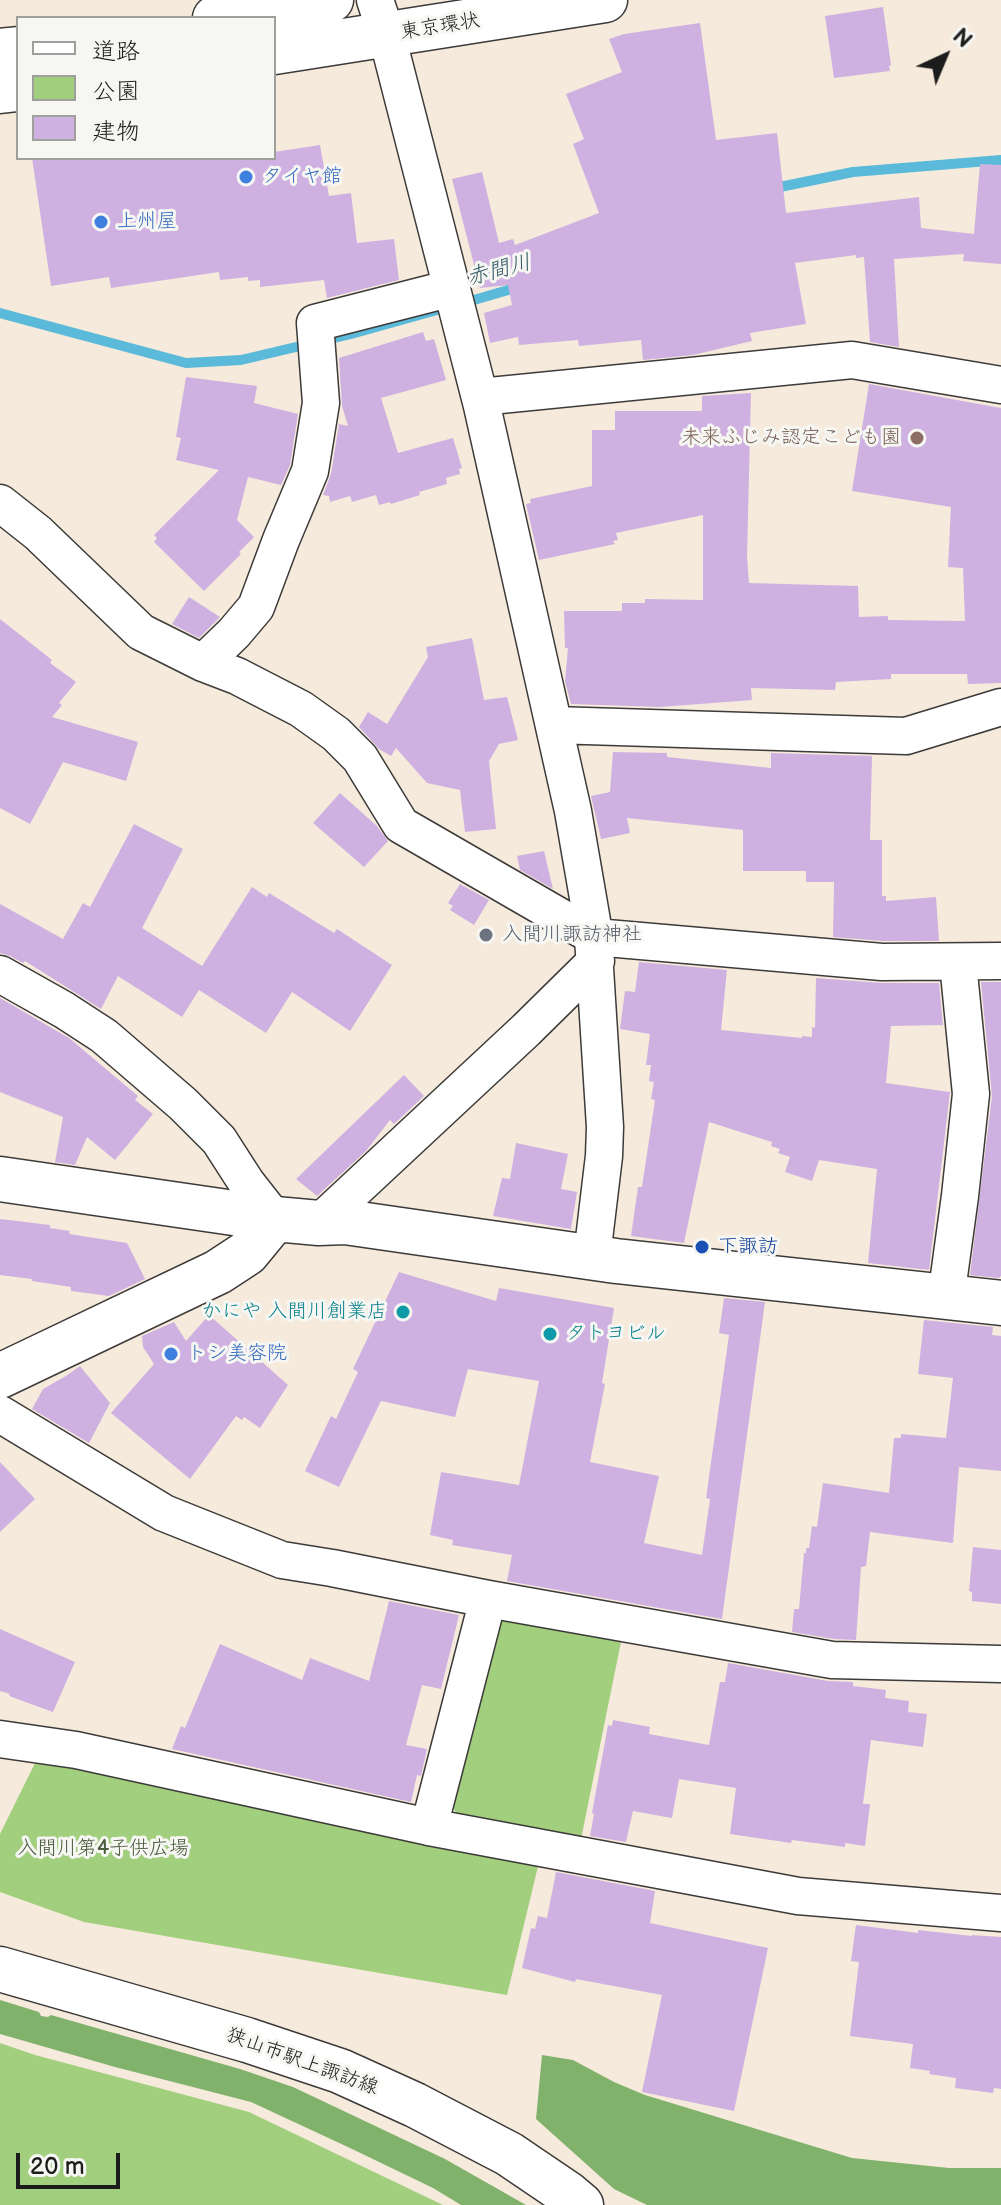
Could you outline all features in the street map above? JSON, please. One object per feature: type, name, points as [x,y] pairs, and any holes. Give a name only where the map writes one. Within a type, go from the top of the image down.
[{"type":"main road","points":[[228,16],[331,0]]},
{"type":"main road","name":"東京環状","points":[[276,51],[381,18],[605,0]]},
{"type":"main road","points":[[0,1179],[275,1219],[345,1222],[592,1256],[1001,1303]]},
{"type":"main road","points":[[0,1376],[218,1272],[247,1253],[275,1219]]},
{"type":"main road","name":"狭山市駅上諏訪線","points":[[0,1969],[247,2040],[340,2071],[415,2105],[509,2154],[581,2205]]},
{"type":"street","points":[[381,18],[480,397],[573,811],[596,949],[605,1127],[592,1256]]},
{"type":"street","points":[[203,663],[256,607],[310,471],[321,403],[315,323],[455,300]]},
{"type":"street","points":[[480,397],[852,360],[1001,385]]},
{"type":"street","points":[[0,503],[38,533],[141,632],[301,709],[336,734],[360,758],[401,825],[596,949],[882,962],[1001,961]]},
{"type":"street","points":[[554,725],[906,736],[1001,707]]},
{"type":"street","points":[[319,1223],[526,1030],[596,949]]},
{"type":"street","points":[[946,1298],[971,1094],[958,963]]},
{"type":"street","points":[[0,974],[104,1036],[183,1104],[219,1140],[275,1219]]},
{"type":"street","points":[[0,1414],[164,1513],[282,1560],[832,1660],[1001,1664]]},
{"type":"street","points":[[429,1827],[488,1599]]},
{"type":"street","points":[[0,1739],[76,1750],[429,1827],[798,1896],[1001,1913]]},
{"type":"green space","points":[[507,1616],[621,1642],[581,1839],[459,1819],[452,1805],[493,1628]]},
{"type":"green space","name":"入間川第4子供広場","points":[[38,1757],[540,1858],[507,1995],[84,1922],[0,1892],[0,1834]]},
{"type":"green space","points":[[0,2000],[39,2012],[41,2016],[51,2015],[293,2087],[445,2159],[526,2205],[461,2205],[433,2188],[251,2102],[0,2034]]},
{"type":"green space","points":[[0,2043],[249,2112],[443,2205],[0,2205]]},
{"type":"green space","points":[[542,2055],[573,2060],[645,2095],[852,2158],[949,2168],[1001,2168],[1001,2205],[647,2205],[614,2189],[536,2119]]},
{"type":"building","points":[[883,7],[890,71],[834,78],[825,16]]},
{"type":"building","points":[[700,23],[716,140],[777,133],[786,213],[919,197],[921,228],[974,234],[980,164],[1001,165],[1001,264],[963,261],[964,254],[894,259],[899,347],[870,342],[864,257],[856,258],[856,255],[795,263],[806,324],[750,333],[752,341],[693,355],[643,360],[641,340],[579,346],[578,340],[519,345],[518,337],[490,343],[484,313],[512,305],[508,285],[480,288],[452,179],[482,172],[499,243],[513,239],[515,245],[599,213],[573,144],[584,139],[566,94],[622,72],[609,39]]},
{"type":"building","points":[[320,145],[329,196],[351,193],[357,243],[394,239],[399,280],[327,298],[324,280],[260,287],[260,280],[248,281],[248,277],[220,280],[219,272],[111,288],[109,277],[51,286],[32,160],[276,160],[276,152]]},
{"type":"building","points":[[423,332],[426,341],[434,339],[446,380],[381,398],[398,453],[453,438],[462,468],[459,469],[460,474],[446,478],[447,484],[391,504],[379,505],[376,495],[352,502],[350,496],[330,502],[329,496],[323,495],[331,474],[339,424],[348,426],[342,406],[339,358]]},
{"type":"building","points":[[186,377],[257,386],[254,403],[298,414],[290,465],[281,485],[248,477],[237,520],[254,537],[204,591],[154,542],[157,538],[154,535],[219,470],[176,460],[181,438],[176,437]]},
{"type":"building","points":[[869,384],[1001,408],[1001,683],[968,684],[967,674],[891,674],[891,679],[836,682],[835,690],[751,688],[752,700],[660,707],[571,704],[565,681],[568,648],[565,648],[564,611],[622,611],[622,603],[645,603],[645,599],[703,600],[703,515],[616,533],[618,540],[613,541],[615,544],[539,560],[526,504],[531,503],[530,499],[592,486],[592,430],[615,430],[615,411],[702,411],[702,396],[751,393],[749,583],[858,586],[859,617],[965,621],[963,568],[948,567],[951,507],[852,491]]},
{"type":"building","points":[[189,597],[220,617],[199,638],[172,624]]},
{"type":"building","points":[[0,619],[76,682],[52,717],[138,742],[126,781],[63,762],[30,824],[0,808]]},
{"type":"building","points":[[472,638],[484,700],[507,697],[518,740],[499,744],[489,761],[496,829],[465,832],[460,790],[427,783],[396,748],[391,756],[379,749],[359,727],[368,712],[387,724],[428,657],[426,647]]},
{"type":"building","points":[[613,752],[667,753],[667,757],[771,768],[771,753],[872,756],[870,840],[882,840],[882,896],[886,896],[886,901],[936,897],[939,941],[833,937],[834,882],[806,882],[806,871],[743,871],[743,830],[627,818],[630,833],[601,839],[591,796],[610,792]]},
{"type":"building","points":[[340,793],[377,826],[388,841],[364,867],[313,823]]},
{"type":"building","points":[[134,824],[183,849],[142,928],[202,966],[252,887],[267,897],[269,893],[334,933],[337,929],[392,965],[350,1031],[292,992],[266,1033],[199,990],[182,1017],[118,976],[101,1009],[25,961],[23,963],[0,953],[0,904],[63,939],[83,903],[90,907]]},
{"type":"building","points":[[544,851],[553,889],[520,870],[517,856]]},
{"type":"building","points":[[460,884],[489,900],[474,925],[450,910],[453,906],[448,903]]},
{"type":"building","points":[[639,962],[727,970],[721,1030],[802,1038],[812,1037],[812,1027],[815,1028],[816,978],[939,983],[943,1025],[891,1026],[886,1083],[950,1092],[929,1270],[868,1263],[877,1169],[819,1160],[812,1181],[785,1172],[790,1157],[778,1153],[780,1149],[771,1146],[772,1142],[709,1122],[684,1243],[631,1236],[655,1100],[651,1099],[654,1082],[649,1081],[651,1065],[646,1065],[650,1034],[620,1029],[625,991],[635,992]]},
{"type":"building","points":[[981,982],[1001,982],[999,1278],[970,1275],[992,1096]]},
{"type":"building","points":[[0,998],[69,1038],[138,1096],[135,1100],[153,1114],[115,1160],[87,1137],[75,1165],[55,1162],[63,1117],[0,1092]]},
{"type":"building","points":[[404,1075],[424,1096],[394,1124],[390,1120],[366,1151],[317,1196],[296,1179]]},
{"type":"building","points":[[516,1143],[568,1154],[561,1189],[577,1192],[571,1229],[493,1216],[502,1178],[510,1179]]},
{"type":"building","points":[[0,1219],[50,1225],[50,1228],[70,1231],[69,1234],[127,1243],[145,1279],[109,1296],[0,1275]]},
{"type":"building","points":[[399,1272],[496,1301],[499,1288],[614,1308],[602,1383],[605,1384],[590,1462],[659,1476],[644,1543],[702,1555],[710,1499],[706,1498],[729,1335],[719,1333],[724,1298],[765,1302],[722,1619],[507,1581],[512,1555],[452,1545],[453,1540],[430,1535],[441,1472],[519,1485],[539,1381],[468,1369],[455,1417],[381,1401],[339,1487],[305,1471],[331,1416],[336,1419],[358,1372],[353,1369]]},
{"type":"building","points":[[209,1315],[288,1385],[260,1428],[244,1417],[242,1420],[236,1416],[190,1479],[111,1413],[154,1364],[143,1347],[142,1336],[174,1322],[186,1341]]},
{"type":"building","points":[[924,1320],[993,1327],[992,1335],[1001,1336],[1001,1471],[959,1467],[953,1543],[870,1532],[866,1566],[861,1567],[856,1640],[792,1632],[794,1609],[799,1609],[804,1553],[809,1548],[812,1526],[817,1527],[823,1483],[889,1493],[894,1438],[901,1438],[901,1434],[946,1438],[953,1378],[918,1374]]},
{"type":"building","points":[[80,1366],[110,1403],[89,1443],[32,1409],[43,1389]]},
{"type":"building","points":[[0,1462],[35,1499],[0,1532]]},
{"type":"building","points":[[973,1547],[1001,1550],[1001,1604],[972,1601],[972,1592],[969,1591]]},
{"type":"building","points":[[389,1601],[459,1615],[441,1689],[422,1685],[406,1745],[427,1749],[411,1802],[172,1749],[181,1726],[185,1728],[220,1644],[302,1680],[310,1658],[369,1681]]},
{"type":"building","points":[[0,1629],[75,1662],[53,1712],[0,1691]]},
{"type":"building","points":[[728,1663],[886,1690],[885,1698],[909,1701],[908,1712],[927,1714],[923,1747],[871,1740],[863,1804],[870,1804],[865,1846],[845,1843],[845,1847],[792,1840],[791,1843],[730,1834],[736,1788],[679,1779],[672,1818],[633,1811],[626,1842],[590,1836],[608,1725],[612,1726],[613,1720],[650,1727],[649,1734],[709,1745],[720,1682],[725,1682]]},
{"type":"building","points":[[556,1872],[655,1891],[650,1923],[768,1948],[734,2111],[642,2092],[662,1995],[576,1979],[575,1982],[522,1968],[531,1928],[535,1929],[538,1916],[547,1918]]},
{"type":"building","points":[[856,1925],[918,1933],[918,1930],[1001,1937],[1001,2089],[994,2088],[993,2093],[955,2088],[956,2078],[910,2068],[913,2044],[850,2036],[859,1962],[851,1961]]},
{"type":"waterway","name":"赤間川","points":[[770,189],[853,172],[1001,160]]},
{"type":"waterway","name":"赤間川","points":[[460,304],[522,286]]},
{"type":"waterway","name":"赤間川","points":[[0,313],[186,363],[241,360],[437,310]]},
{"type":"place","name":"タイヤ館","points":[[246,177]]},
{"type":"place","name":"上州屋","points":[[101,222]]},
{"type":"place","name":"未来ふじみ認定こども園","points":[[917,438]]},
{"type":"place","name":"入間川諏訪神社","points":[[486,935]]},
{"type":"place","name":"下諏訪","points":[[702,1247]]},
{"type":"place","name":"かにや 入間川創業店","points":[[403,1312]]},
{"type":"place","name":"タトヨビル","points":[[550,1334]]},
{"type":"place","name":"トシ美容院","points":[[171,1354]]}]
